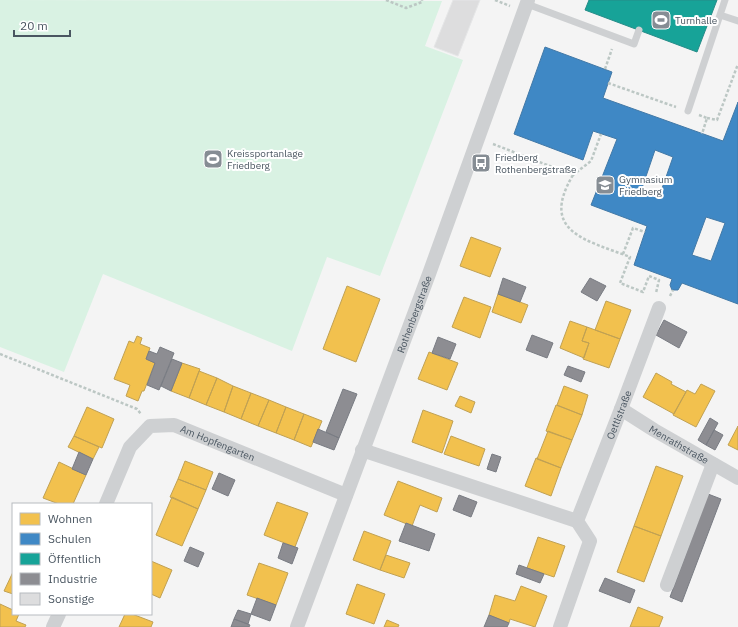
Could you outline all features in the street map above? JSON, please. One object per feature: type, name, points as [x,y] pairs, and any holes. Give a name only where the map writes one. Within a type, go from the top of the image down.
[{"type":"street","name":"Rothenbergstraße","points":[[298,627],[362,450],[431,268],[527,2]]},
{"type":"street","name":"Oettlstraße","points":[[577,521],[621,409],[658,308]]},
{"type":"street","name":"Menrathstraße","points":[[621,409],[738,478]]},
{"type":"street","name":"Am Hopfengarten","points":[[150,426],[174,425],[346,495]]},
{"type":"street","points":[[106,503],[130,447],[150,426]]},
{"type":"street","points":[[362,450],[577,521],[590,541],[560,627]]},
{"type":"street","points":[[667,586],[712,464]]},
{"type":"street","points":[[53,627],[59,615]]},
{"type":"lane","points":[[688,111],[725,0]]},
{"type":"lane","points":[[527,2],[634,44],[639,30]]},
{"type":"lane","points":[[720,15],[738,21]]},
{"type":"path","points":[[386,0],[406,8],[422,2],[422,0]]},
{"type":"path","points":[[605,69],[609,58]]},
{"type":"path","points":[[707,118],[717,120],[738,64]]},
{"type":"path","points":[[608,83],[649,98]]},
{"type":"path","points":[[601,134],[591,161],[574,175],[566,187],[561,202],[562,218],[572,232],[630,257],[620,283],[643,292],[649,276],[659,280],[655,292]]},
{"type":"path","points":[[477,138],[574,175]]},
{"type":"path","points":[[624,254],[633,228],[645,232]]},
{"type":"path","points":[[0,354],[137,409],[150,426]]},
{"type":"green space","name":"Kreissportanlage Friedberg","points":[[0,0],[442,1],[425,46],[463,60],[380,276],[327,257],[292,351],[103,274],[64,372],[0,347]]},
{"type":"building: Wohnen","points":[[471,237],[501,248],[490,277],[460,266]]},
{"type":"building: Wohnen","points":[[347,286],[380,299],[356,362],[323,349]]},
{"type":"building: Wohnen","points":[[498,294],[528,305],[521,323],[492,312]]},
{"type":"building: Wohnen","points":[[464,297],[491,307],[480,338],[452,327]]},
{"type":"building: Wohnen","points":[[606,301],[631,310],[620,339],[595,330]]},
{"type":"building: Wohnen","points":[[570,321],[587,327],[582,341],[589,343],[584,358],[560,348]]},
{"type":"building: Wohnen","points":[[587,327],[620,339],[609,368],[583,359],[589,343],[582,341]]},
{"type":"building: Wohnen","points":[[137,336],[142,338],[140,344],[150,348],[146,359],[155,363],[144,391],[142,391],[138,401],[126,396],[130,385],[114,379],[129,341],[134,343]]},
{"type":"building: Wohnen","points":[[429,352],[458,363],[447,390],[418,379]]},
{"type":"building: Wohnen","points":[[182,363],[200,369],[189,398],[171,391]]},
{"type":"building: Wohnen","points":[[199,371],[217,378],[206,405],[189,398]]},
{"type":"building: Wohnen","points":[[656,373],[672,382],[671,384],[686,392],[674,414],[643,397]]},
{"type":"building: Wohnen","points":[[217,378],[233,386],[224,412],[206,405]]},
{"type":"building: Wohnen","points":[[701,384],[715,391],[696,427],[673,415],[687,390],[695,394]]},
{"type":"building: Wohnen","points":[[233,386],[251,393],[241,419],[224,412]]},
{"type":"building: Wohnen","points":[[564,386],[588,395],[582,415],[557,405]]},
{"type":"building: Wohnen","points":[[251,393],[269,400],[258,426],[241,419]]},
{"type":"building: Wohnen","points":[[460,396],[475,402],[471,413],[455,406]]},
{"type":"building: Wohnen","points":[[269,400],[286,407],[276,433],[258,426]]},
{"type":"building: Wohnen","points":[[556,405],[582,415],[572,440],[546,431]]},
{"type":"building: Wohnen","points":[[87,407],[114,419],[102,448],[74,436]]},
{"type":"building: Wohnen","points":[[286,407],[304,414],[294,440],[276,433]]},
{"type":"building: Wohnen","points":[[423,410],[453,421],[442,453],[412,442]]},
{"type":"building: Wohnen","points":[[304,414],[322,421],[311,447],[294,440]]},
{"type":"building: Wohnen","points":[[738,426],[738,450],[728,445]]},
{"type":"building: Wohnen","points":[[548,431],[572,440],[561,468],[537,459]]},
{"type":"building: Wohnen","points":[[74,436],[99,447],[93,459],[68,447]]},
{"type":"building: Wohnen","points":[[451,436],[485,449],[479,466],[444,454]]},
{"type":"building: Wohnen","points":[[536,458],[561,468],[551,496],[525,486]]},
{"type":"building: Wohnen","points":[[185,461],[213,472],[206,490],[178,479]]},
{"type":"building: Wohnen","points":[[59,462],[86,475],[73,503],[56,503],[43,498]]},
{"type":"building: Wohnen","points":[[656,466],[683,476],[661,536],[634,526]]},
{"type":"building: Wohnen","points":[[178,479],[206,490],[198,509],[170,497]]},
{"type":"building: Wohnen","points":[[398,481],[442,498],[437,512],[420,505],[412,526],[384,515]]},
{"type":"building: Wohnen","points":[[172,497],[198,509],[182,546],[156,535]]},
{"type":"building: Wohnen","points":[[277,502],[308,513],[295,547],[264,535]]},
{"type":"building: Wohnen","points":[[634,526],[661,536],[644,582],[617,572]]},
{"type":"building: Wohnen","points":[[364,531],[391,541],[380,570],[353,560]]},
{"type":"building: Wohnen","points":[[538,537],[565,546],[554,577],[527,568]]},
{"type":"building: Wohnen","points":[[386,555],[410,563],[404,578],[380,570]]},
{"type":"building: Wohnen","points":[[152,561],[172,570],[160,598],[152,594]]},
{"type":"building: Wohnen","points":[[259,563],[288,573],[276,605],[247,595]]},
{"type":"building: Wohnen","points":[[12,574],[12,594],[4,591]]},
{"type":"building: Wohnen","points":[[357,584],[385,594],[374,624],[346,614]]},
{"type":"building: Wohnen","points":[[521,586],[547,596],[535,627],[510,619],[509,623],[489,615],[495,595],[515,601]]},
{"type":"building: Wohnen","points":[[0,604],[12,610],[12,615],[19,615],[16,621],[26,625],[25,627],[0,627]]},
{"type":"building: Wohnen","points":[[638,607],[663,617],[659,627],[630,627]]},
{"type":"building: Wohnen","points":[[125,615],[135,615],[153,622],[151,627],[119,627]]},
{"type":"building: Wohnen","points":[[387,620],[399,625],[398,627],[384,627]]},
{"type":"building: Schulen","points":[[545,47],[612,72],[603,98],[723,141],[738,102],[738,304],[682,283],[678,290],[672,290],[670,285],[672,279],[634,265],[647,226],[591,205],[617,139],[593,131],[583,160],[514,134]],"holes":[[[655,150],[673,157],[659,197],[641,191]],[[706,217],[725,223],[711,261],[692,255]]]},
{"type":"building: Öffentlich","name":"Turnhalle","points":[[589,0],[717,0],[697,52],[585,10]]},
{"type":"building: Industrie","points":[[503,278],[526,287],[520,302],[498,294]]},
{"type":"building: Industrie","points":[[590,278],[606,286],[597,301],[581,292]]},
{"type":"building: Industrie","points":[[664,320],[687,332],[679,348],[656,335]]},
{"type":"building: Industrie","points":[[532,335],[553,343],[547,358],[526,350]]},
{"type":"building: Industrie","points":[[438,337],[456,344],[450,359],[432,353]]},
{"type":"building: Industrie","points":[[160,347],[174,353],[159,390],[147,385],[155,363],[146,359],[149,351],[157,354]]},
{"type":"building: Industrie","points":[[172,359],[182,363],[171,391],[161,386]]},
{"type":"building: Industrie","points":[[568,366],[585,372],[581,382],[564,375]]},
{"type":"building: Industrie","points":[[343,389],[357,394],[339,438],[326,432]]},
{"type":"building: Industrie","points":[[710,418],[718,423],[706,445],[698,440]]},
{"type":"building: Industrie","points":[[318,429],[339,438],[334,450],[313,442]]},
{"type":"building: Industrie","points":[[714,430],[723,435],[715,450],[706,445]]},
{"type":"building: Industrie","points":[[79,452],[93,459],[86,475],[72,469]]},
{"type":"building: Industrie","points":[[492,454],[501,457],[496,472],[487,469]]},
{"type":"building: Industrie","points":[[219,473],[235,480],[228,496],[212,489]]},
{"type":"building: Industrie","points":[[708,494],[721,499],[682,602],[670,597]]},
{"type":"building: Industrie","points":[[459,495],[477,502],[471,517],[453,510]]},
{"type":"building: Industrie","points":[[406,523],[435,534],[429,551],[399,541]]},
{"type":"building: Industrie","points":[[283,543],[298,548],[292,564],[278,558]]},
{"type":"building: Industrie","points":[[190,547],[204,553],[198,567],[184,561]]},
{"type":"building: Industrie","points":[[519,565],[544,574],[540,583],[516,574]]},
{"type":"building: Industrie","points":[[605,578],[635,590],[630,603],[599,591]]},
{"type":"building: Industrie","points":[[257,598],[276,605],[270,621],[251,614]]},
{"type":"building: Industrie","points":[[238,610],[251,614],[248,624],[234,619]]},
{"type":"building: Industrie","points":[[489,615],[509,623],[507,627],[484,627]]},
{"type":"building: Industrie","points":[[234,619],[250,625],[249,627],[231,627]]},
{"type":"building: Sonstige","points":[[453,0],[480,0],[458,56],[434,47]]},
{"type":"place","name":"Turnhalle","points":[[661,20]]},
{"type":"place","name":"Kreissportanlage Friedberg","points":[[213,159]]},
{"type":"place","name":"Friedberg Rothenbergstraße","points":[[481,163]]},
{"type":"place","name":"Gymnasium Friedberg","points":[[605,185]]}]
